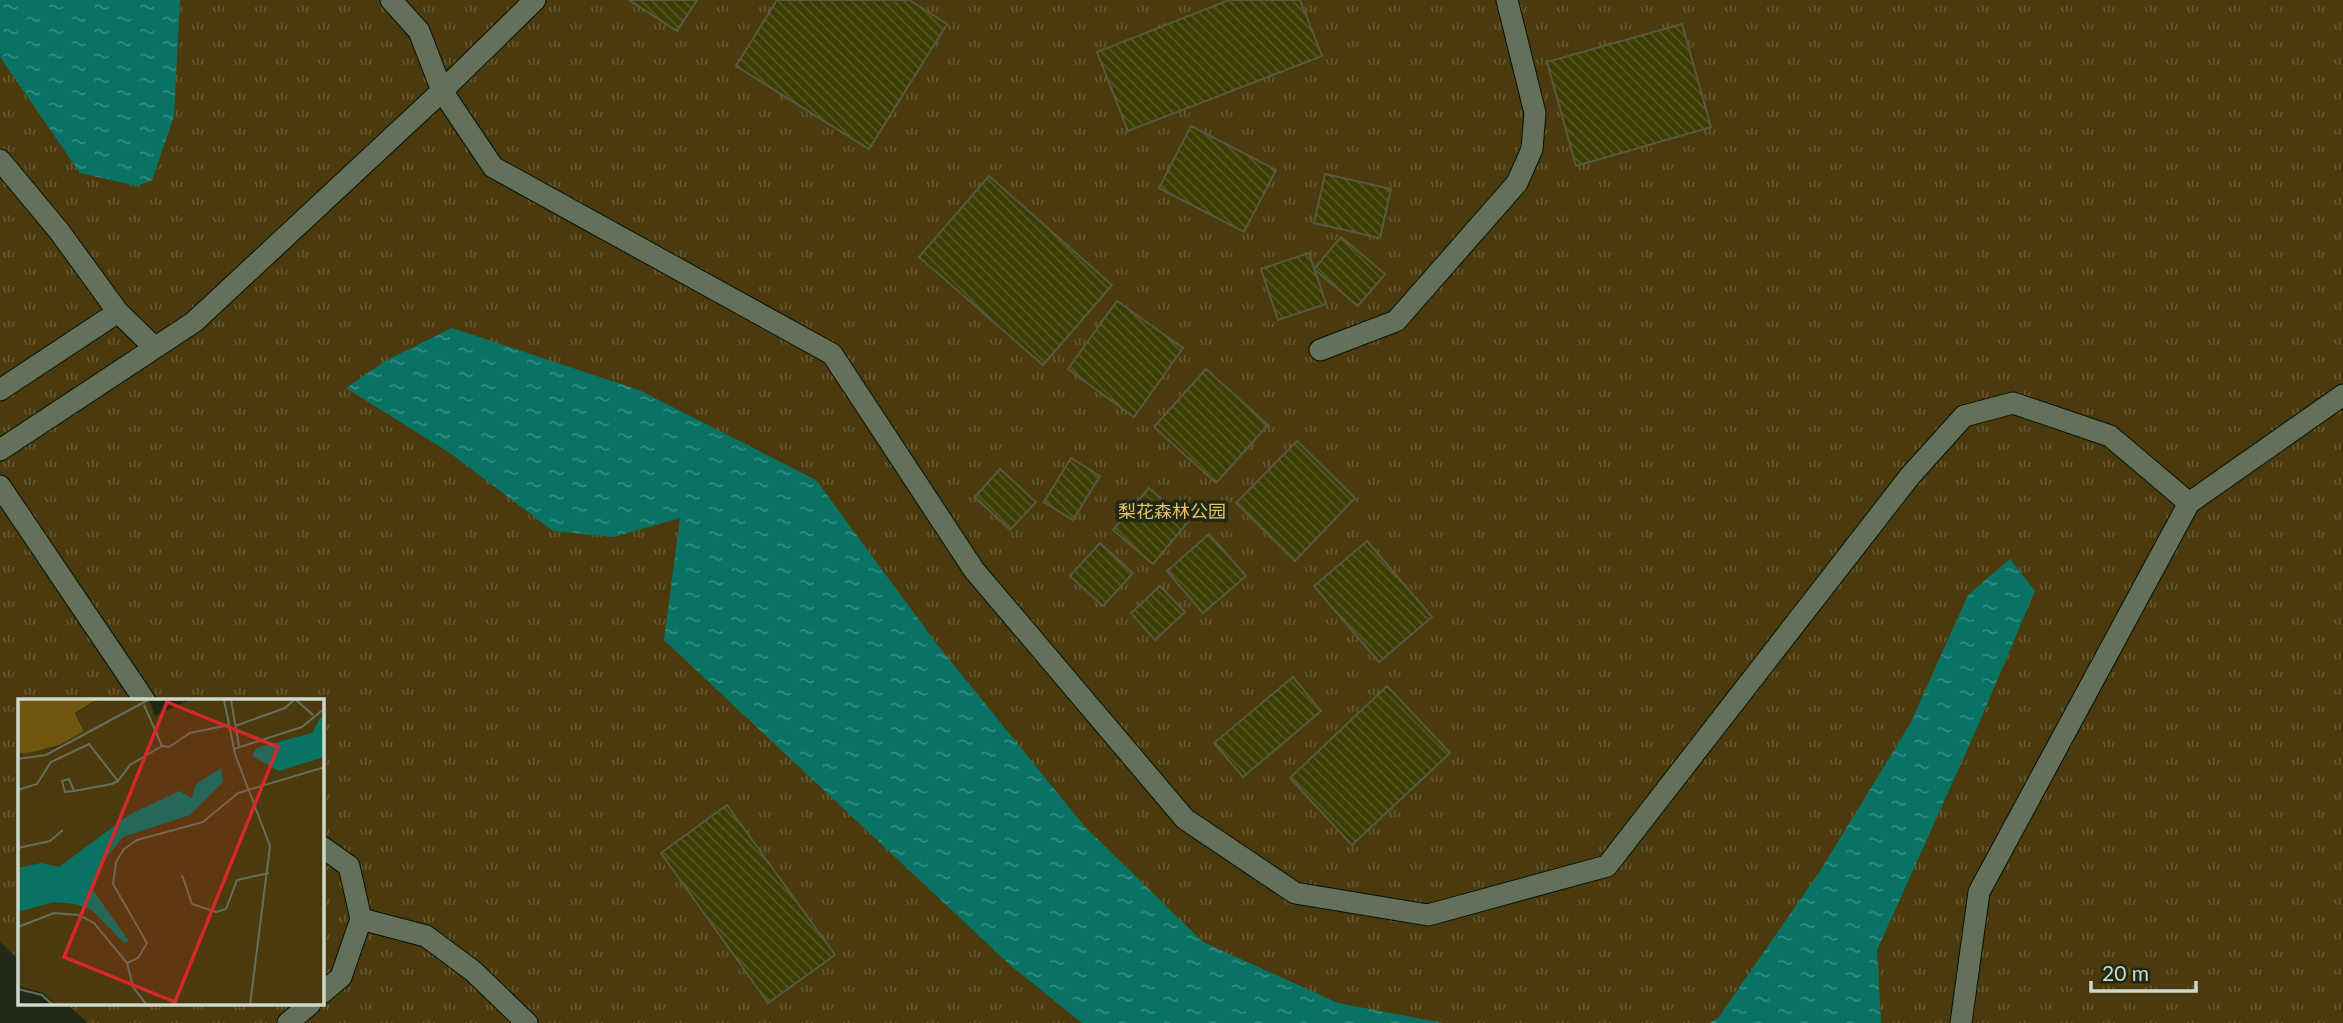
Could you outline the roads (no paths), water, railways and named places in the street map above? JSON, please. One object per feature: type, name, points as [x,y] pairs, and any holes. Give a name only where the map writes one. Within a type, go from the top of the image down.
[{"type":"street","points":[[391,0],[419,31],[442,91],[493,167],[832,354],[974,570],[1185,819],[1295,893],[1428,915],[1606,866],[1910,476],[1964,416],[2013,403],[2110,436],[2189,503]]},
{"type":"street","points":[[0,450],[194,321],[442,91],[535,0]]},
{"type":"street","points":[[1320,350],[1396,321],[1517,183],[1532,149],[1535,113],[1507,0]]},
{"type":"street","points":[[0,160],[60,231],[118,312],[155,348]]},
{"type":"street","points":[[0,390],[118,312]]},
{"type":"street","points":[[1961,1023],[1979,892],[2189,503],[2343,395]]},
{"type":"street","points":[[0,486],[144,699]]},
{"type":"street","points":[[324,848],[349,866],[361,919],[341,976],[324,991]]},
{"type":"street","points":[[361,919],[426,936],[473,971],[527,1023]]},
{"type":"street","points":[[288,1023],[308,1006]]},
{"type":"water","points":[[0,0],[180,0],[174,116],[152,180],[137,186],[80,173],[0,57]]},
{"type":"water","points":[[452,328],[639,390],[816,480],[936,643],[1085,827],[1203,942],[1338,1003],[1443,1023],[1082,1023],[1010,965],[664,640],[680,518],[614,537],[553,531],[450,453],[346,388],[387,360]]},
{"type":"water","points":[[2010,559],[2035,591],[1977,728],[1877,950],[1881,1023],[1709,1023],[1718,1018],[1820,871],[1910,724],[1968,595]]},
{"type":"park label","name":"梨花森林公园","points":[[1172,512]]}]
